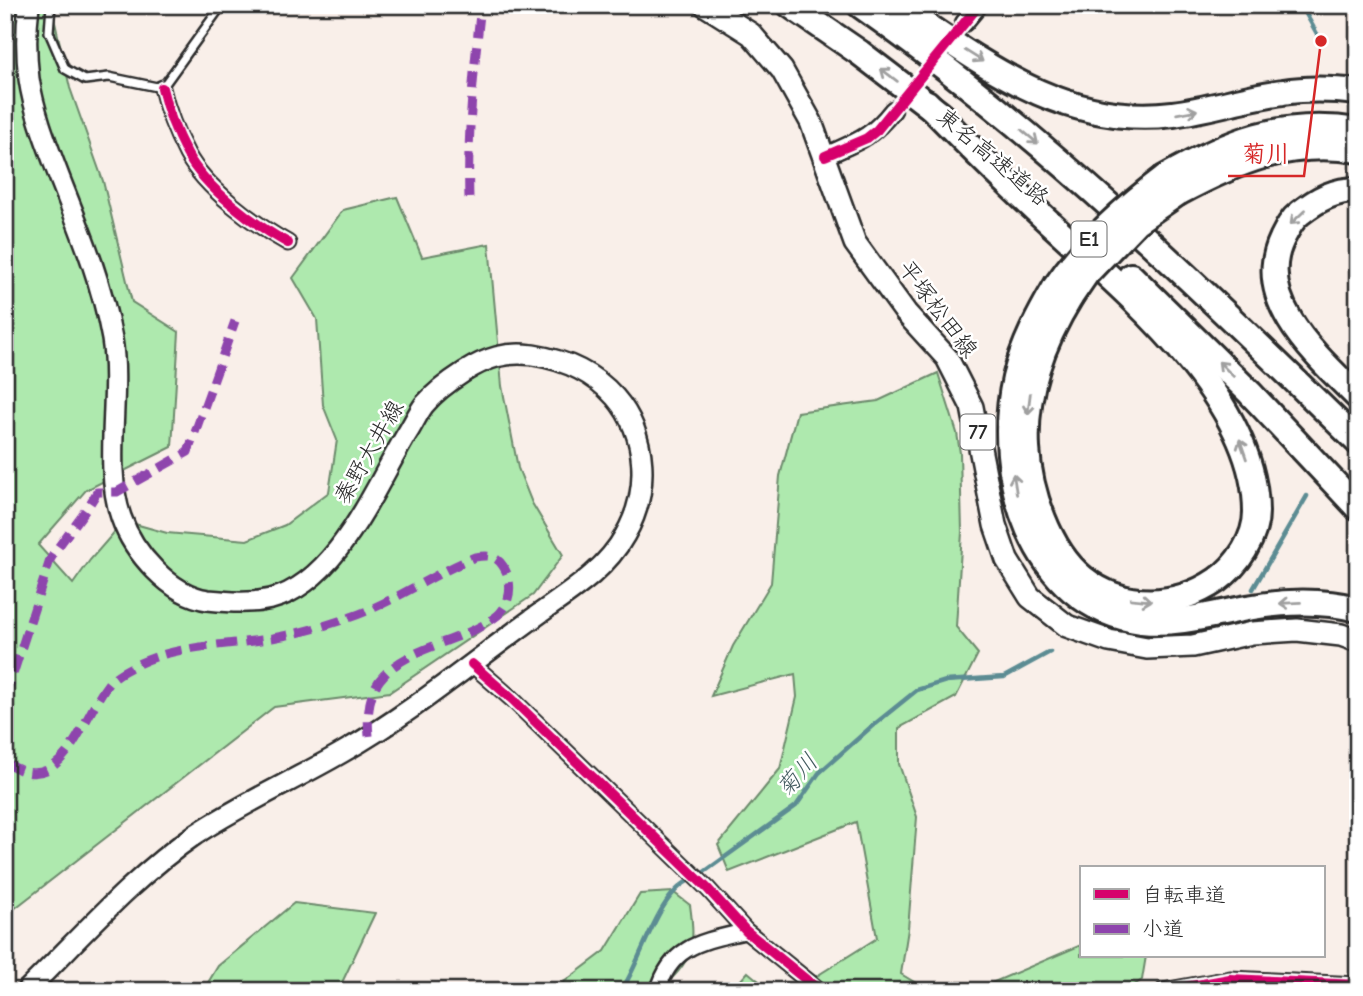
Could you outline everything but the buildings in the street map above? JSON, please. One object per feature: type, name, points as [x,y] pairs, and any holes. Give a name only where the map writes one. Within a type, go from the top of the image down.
[{"type":"highway","name":"東名高速道路","points":[[790,5],[927,103],[1050,204],[1129,274],[1250,393],[1358,508]]},
{"type":"highway","name":"東名高速道路","points":[[860,5],[951,72],[1014,123],[1156,248]]},
{"type":"highway","points":[[896,5],[1011,80],[1048,98],[1083,109],[1122,116],[1170,114],[1283,92],[1326,89],[1358,92]]},
{"type":"highway","points":[[927,103],[996,174],[1156,324],[1209,385],[1231,420],[1248,461],[1256,515],[1247,548],[1226,574],[1199,592],[1173,600],[1142,602],[1108,594],[1082,577],[1053,542],[1035,499],[1027,449],[1028,408],[1041,352],[1053,325],[1063,291]]},
{"type":"highway","points":[[1358,131],[1321,127],[1274,131],[1245,138],[1213,151],[1171,185],[1086,274],[1063,291],[1039,316],[1016,376],[1010,406],[1010,452],[1018,505],[1038,551],[1072,591],[1102,610],[1142,621],[1177,620],[1294,602],[1336,604],[1358,609]]},
{"type":"highway","points":[[1171,185],[1238,163],[1302,147],[1358,150]]},
{"type":"highway","points":[[1358,190],[1337,192],[1320,198],[1292,219],[1276,251],[1279,297],[1306,344],[1358,397]]},
{"type":"highway","name":"E1","points":[[1156,248],[1358,442]]},
{"type":"highway","name":"E1","points":[[1156,248],[1358,460]]},
{"type":"main road","name":"秦野大井線","points":[[26,991],[129,889],[196,834],[346,750],[414,708],[573,591],[605,563],[624,538],[636,512],[642,483],[642,455],[633,427],[618,400],[594,377],[561,360],[521,353],[485,358],[450,381],[424,406],[347,537],[331,558],[305,582],[275,598],[238,603],[197,598],[163,578],[136,549],[120,515],[113,468],[116,410],[114,353],[107,314],[84,240],[41,130],[29,78],[29,5]]},
{"type":"main road","name":"平塚松田線","points":[[705,5],[751,34],[782,70],[811,122],[855,243],[906,313],[947,358],[972,407],[995,525],[1007,560],[1030,597],[1067,626],[1109,641],[1147,648],[1193,646],[1252,633],[1297,630],[1341,635],[1358,641]]},
{"type":"street","points":[[964,23],[979,5]]},
{"type":"street","points":[[162,88],[188,156],[219,192],[262,229],[288,243]]},
{"type":"street","points":[[825,156],[867,138],[893,110]]},
{"type":"street","points":[[472,664],[512,699],[700,881],[746,931],[820,991]]},
{"type":"street","points":[[658,991],[668,967],[678,954],[694,945],[746,931]]},
{"type":"street","points":[[1163,991],[1230,979],[1358,985]]},
{"type":"lane","points":[[51,5],[49,32],[65,69],[85,80],[108,77],[162,88],[222,5]]},
{"type":"green space","points":[[5,5],[51,5],[70,88],[103,181],[132,302],[179,332],[172,447],[86,490],[38,545],[73,584],[124,521],[167,533],[247,540],[285,525],[329,492],[337,440],[323,405],[317,319],[293,278],[343,210],[397,197],[422,257],[489,244],[502,386],[518,468],[532,503],[563,555],[533,595],[390,692],[274,707],[5,916]]},
{"type":"green space","points":[[938,373],[957,433],[960,453],[962,532],[956,627],[978,654],[956,697],[899,728],[899,764],[917,817],[908,929],[901,974],[929,991],[793,991],[877,938],[856,822],[729,872],[718,845],[780,769],[797,697],[795,674],[711,696],[733,646],[771,583],[780,476],[797,412],[878,401]]},
{"type":"green space","points":[[673,892],[690,905],[692,943],[679,971],[658,991],[552,991],[605,951],[640,894]]},
{"type":"green space","points":[[294,903],[375,913],[338,991],[203,991],[218,966]]},
{"type":"green space","points":[[1080,945],[1080,958],[1146,958],[1142,980],[1125,991],[973,991]]},
{"type":"green space","points":[[748,972],[771,991],[731,991]]},
{"type":"waterway","name":"菊川","points":[[1301,5],[1321,41]]},
{"type":"waterway","name":"菊川","points":[[1355,228],[1358,242]]},
{"type":"waterway","name":"菊川","points":[[1253,589],[1307,496]]},
{"type":"waterway","name":"菊川","points":[[700,875],[796,806],[819,773],[917,690],[946,681],[1004,677],[1050,652]]},
{"type":"waterway","name":"菊川","points":[[621,991],[669,898],[692,879]]},
{"type":"tunnel","points":[[893,110],[964,23]]},
{"type":"marked path","points":[[469,198],[470,126],[481,5]]},
{"type":"marked path","points":[[5,699],[50,560],[97,492],[117,492],[188,452],[235,321]]},
{"type":"marked path","points":[[5,761],[24,771],[41,772],[55,765],[67,752],[111,681],[124,671],[148,660],[177,651],[290,635],[315,628],[367,611],[475,557],[487,556],[497,560],[503,566],[510,585],[503,610],[485,624],[410,656],[384,675],[375,688],[370,704],[369,736]]},
{"type":"cycle path","points":[[825,156],[867,138],[877,130],[979,5]]},
{"type":"cycle path","points":[[162,88],[176,131],[195,167],[232,204],[288,243]]},
{"type":"cycle path","points":[[472,664],[512,699],[708,889],[746,931],[820,991]]},
{"type":"cycle path","points":[[1163,991],[1230,979],[1358,985]]},
{"type":"place","name":"菊川","points":[[1321,41]]}]
